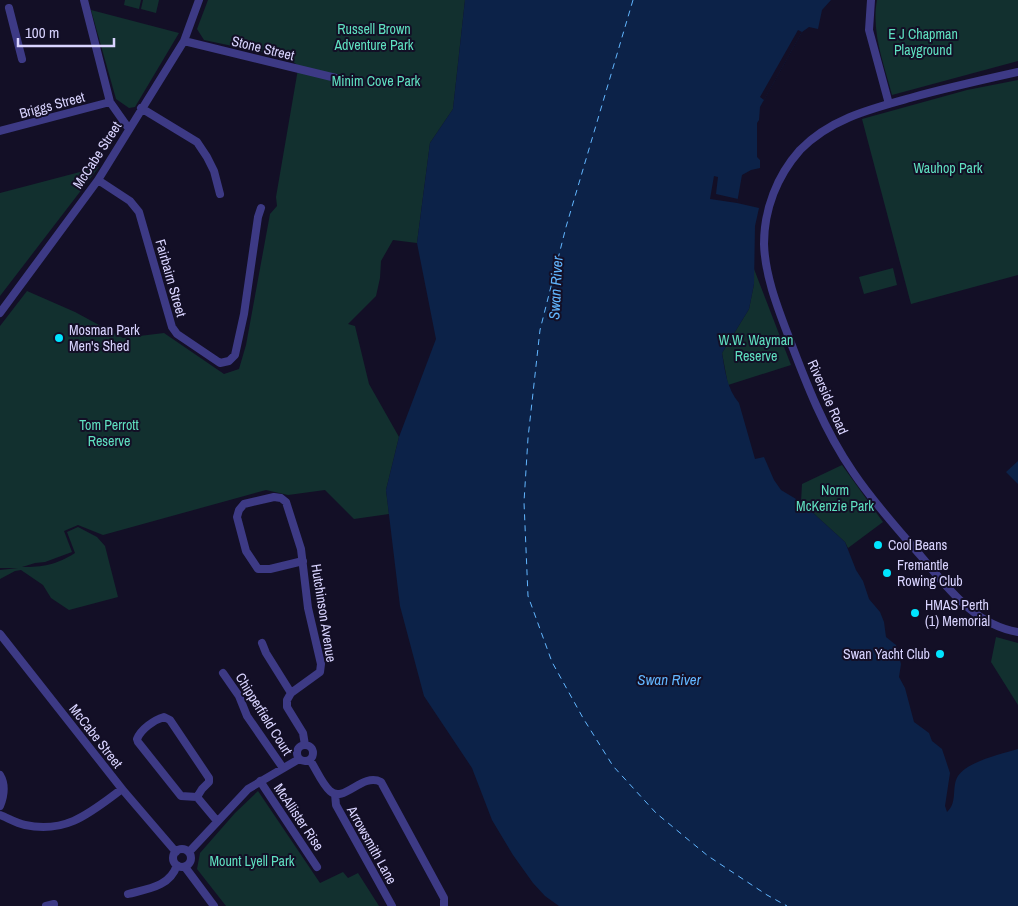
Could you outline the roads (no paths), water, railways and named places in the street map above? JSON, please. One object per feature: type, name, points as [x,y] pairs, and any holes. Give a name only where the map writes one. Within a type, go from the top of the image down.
[{"type":"street","points":[[84,0],[110,102],[120,114],[128,129]]},
{"type":"street","name":"McCabe Street","points":[[0,313],[98,180],[141,108],[184,42],[199,0]]},
{"type":"street","points":[[871,0],[868,30],[889,104]]},
{"type":"street","points":[[9,8],[22,59]]},
{"type":"street","name":"Stone Street","points":[[184,42],[336,78]]},
{"type":"street","points":[[968,82],[992,73],[1018,67]]},
{"type":"street","points":[[968,82],[1018,72]]},
{"type":"street","name":"Riverside Road","points":[[968,82],[843,119],[819,133],[800,150],[774,189],[766,215],[764,244],[774,296],[812,399],[852,472],[883,512],[954,595],[988,622],[1018,632]]},
{"type":"street","name":"Briggs Street","points":[[0,131],[110,102]]},
{"type":"street","points":[[141,108],[196,142],[214,170],[220,194]]},
{"type":"street","points":[[120,114],[134,120]]},
{"type":"street","name":"Fairbairn Street","points":[[98,180],[130,201],[139,212],[172,327],[177,334],[220,362],[229,361],[235,355],[244,314],[258,217],[261,208]]},
{"type":"street","name":"Hutchinson Avenue","points":[[290,693],[320,672],[321,664],[308,608],[303,561],[286,502],[281,498],[274,497],[244,504],[239,510],[237,517],[246,551],[258,569],[270,569],[303,561]]},
{"type":"street","name":"McCabe Street","points":[[0,634],[122,788],[176,852]]},
{"type":"street","points":[[262,643],[290,693],[286,707],[303,733],[305,745]]},
{"type":"street","name":"Chipperfield Court","points":[[223,672],[239,696],[247,716],[282,768]]},
{"type":"street","points":[[198,797],[202,789],[209,782],[207,773],[170,720],[164,717],[160,718],[141,732],[137,739],[138,742],[181,796],[198,797],[217,821]]},
{"type":"street","points":[[305,745],[310,746],[313,751],[313,756],[310,760],[306,762],[299,759],[298,749],[305,745]]},
{"type":"street","points":[[189,852],[248,789],[299,759]]},
{"type":"street","points":[[310,760],[329,791],[336,794],[341,794],[370,779],[381,782],[444,898],[446,906]]},
{"type":"street","points":[[0,776],[4,789],[4,798],[0,806]]},
{"type":"street","name":"McAllister Rise","points":[[260,781],[317,867]]},
{"type":"street","points":[[0,815],[23,825],[40,827],[61,825],[80,820],[122,788]]},
{"type":"street","name":"Arrowsmith Lane","points":[[336,794],[336,804],[392,906]]},
{"type":"street","points":[[189,852],[181,850],[176,852],[174,860],[214,906]]},
{"type":"street","points":[[128,894],[165,882],[181,866],[191,860],[189,852]]},
{"type":"water","name":"Swan River","points":[[465,0],[831,0],[822,10],[818,29],[809,27],[802,32],[760,107],[757,123],[757,157],[760,160],[760,168],[742,175],[737,203],[759,208],[755,226],[754,284],[749,309],[722,353],[726,373],[729,386],[739,403],[755,459],[764,457],[774,480],[781,490],[801,502],[845,542],[869,599],[880,612],[884,622],[886,637],[896,645],[901,664],[899,677],[905,688],[914,722],[929,733],[932,741],[942,749],[950,773],[945,806],[947,812],[952,804],[956,780],[963,771],[977,762],[1018,749],[1018,906],[559,906],[545,896],[533,883],[513,855],[492,820],[472,768],[424,696],[400,606],[386,490],[399,437],[436,339],[417,243],[430,143],[453,109]]},
{"type":"water","points":[[1018,461],[1018,484],[1006,472]]},
{"type":"place","name":"Mosman Park Men's Shed","points":[[59,338]]},
{"type":"place","name":"Cool Beans","points":[[878,545]]},
{"type":"place","name":"Fremantle Rowing Club","points":[[887,573]]},
{"type":"place","name":"HMAS Perth (1) Memorial","points":[[915,613]]},
{"type":"place","name":"Swan Yacht Club","points":[[940,654]]},
{"type":"park label","name":"Russell Brown Adventure Park","points":[[374,38]]},
{"type":"park label","name":"E J Chapman Playground","points":[[923,42]]},
{"type":"park label","name":"Minim Cove Park","points":[[376,81]]},
{"type":"park label","name":"Wauhop Park","points":[[948,168]]},
{"type":"park label","name":"W.W. Wayman Reserve","points":[[756,348]]},
{"type":"park label","name":"Tom Perrott Reserve","points":[[109,434]]},
{"type":"park label","name":"Norm McKenzie Park","points":[[835,498]]},
{"type":"park label","name":"Mount Lyell Park","points":[[252,861]]}]
